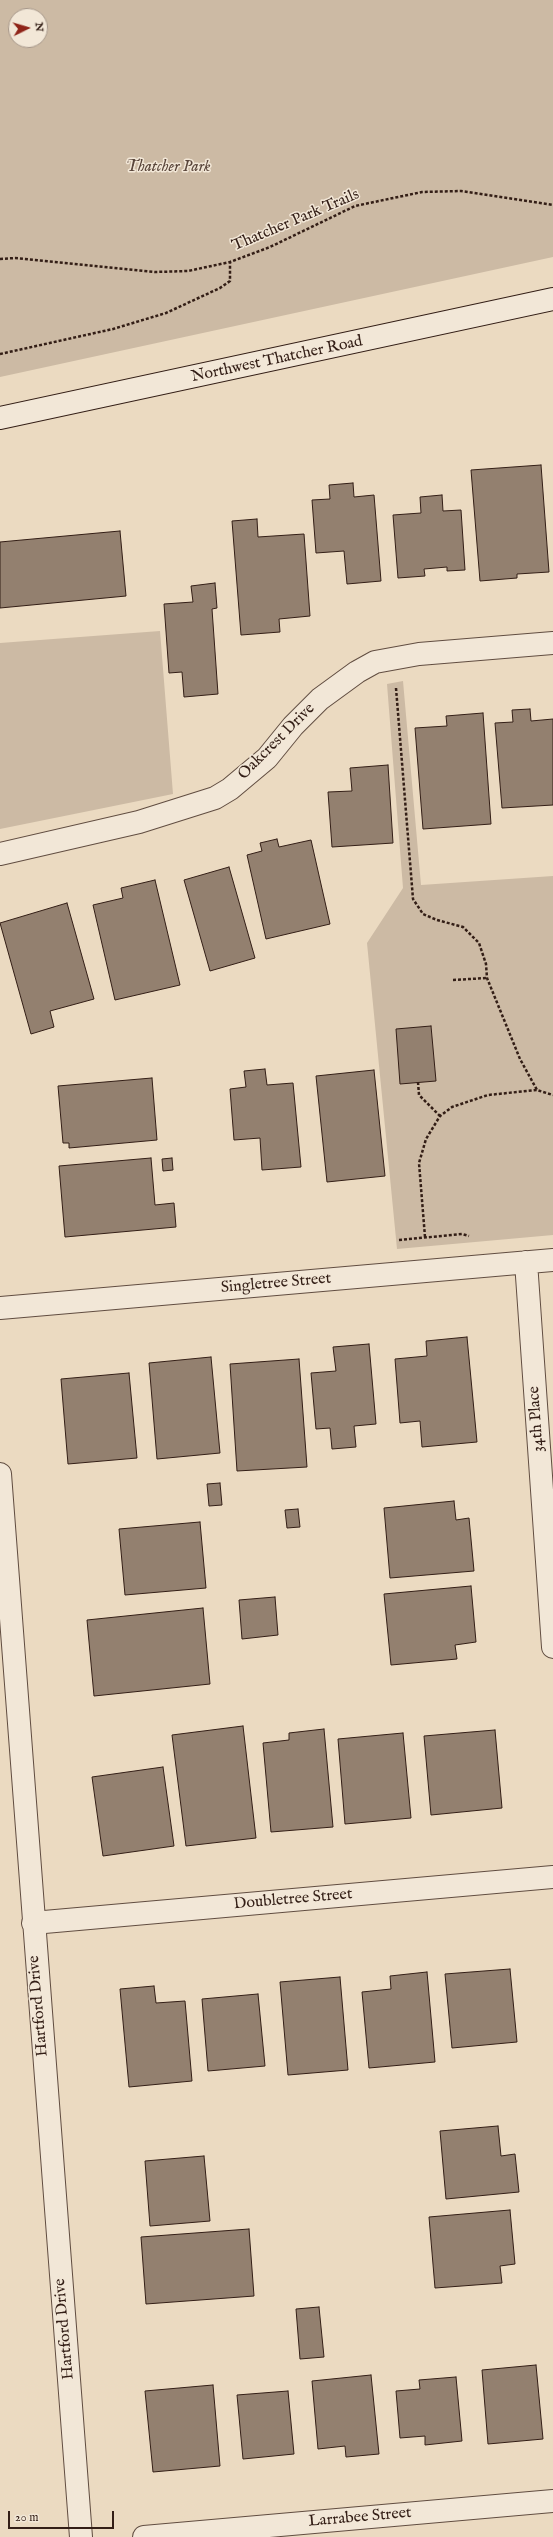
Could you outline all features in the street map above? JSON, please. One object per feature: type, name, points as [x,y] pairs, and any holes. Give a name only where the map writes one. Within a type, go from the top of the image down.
[{"type":"street","name":"Northwest Thatcher Road","points":[[0,418],[553,299]]},
{"type":"street","name":"Oakcrest Drive","points":[[0,854],[139,822],[215,798],[230,789],[267,758],[293,726],[320,699],[357,672],[375,662],[394,658],[553,643]]},
{"type":"street","name":"Singletree Street","points":[[0,1308],[553,1260]]},
{"type":"street","name":"34th Place","points":[[526,1262],[553,1647]]},
{"type":"street","name":"Hartford Drive","points":[[0,1474],[33,1924],[81,2537]]},
{"type":"street","name":"Doubletree Street","points":[[33,1924],[553,1877]]},
{"type":"street","name":"Larrabee Street","points":[[144,2537],[553,2501]]},
{"type":"path","name":"Thatcher Park Trails","points":[[0,259],[15,258],[155,272],[188,271],[230,262],[270,247],[355,206],[422,192],[461,191],[553,205]]},
{"type":"path","points":[[0,354],[113,329],[166,313],[225,285],[230,281],[230,262]]},
{"type":"path","points":[[394,658],[413,899],[423,914],[437,920],[463,926],[479,943],[486,964],[487,978],[520,1059],[537,1090]]},
{"type":"path","points":[[453,980],[487,978]]},
{"type":"path","points":[[418,1082],[419,1095],[440,1116]]},
{"type":"path","points":[[425,1237],[418,1164],[426,1139],[440,1116],[452,1106],[488,1095],[537,1090],[553,1095]]},
{"type":"green space","name":"Thatcher Park","points":[[0,0],[553,0],[553,257],[0,377]]},
{"type":"green space","points":[[160,631],[173,794],[0,829],[0,643]]},
{"type":"green space","points":[[403,681],[421,885],[553,876],[553,1235],[397,1249],[367,943],[403,888],[387,684]]},
{"type":"building","points":[[541,465],[549,572],[517,574],[517,578],[480,581],[471,470]]},
{"type":"building","points":[[353,483],[354,497],[374,495],[381,581],[347,584],[344,551],[316,553],[312,500],[330,499],[329,485]]},
{"type":"building","points":[[442,495],[443,511],[461,510],[465,570],[447,571],[447,567],[424,569],[425,576],[398,578],[393,515],[421,513],[420,497]]},
{"type":"building","points":[[257,519],[258,537],[304,534],[310,616],[279,619],[280,632],[241,635],[232,521]]},
{"type":"building","points":[[120,531],[126,596],[0,608],[0,542]]},
{"type":"building","points":[[215,583],[217,608],[212,609],[218,694],[184,697],[182,672],[169,673],[164,604],[193,602],[191,586]]},
{"type":"building","points":[[530,709],[531,721],[553,719],[553,805],[502,808],[495,723],[513,722],[512,710]]},
{"type":"building","points":[[483,713],[491,824],[423,829],[415,728],[447,726],[446,716]]},
{"type":"building","points":[[388,765],[393,843],[332,847],[328,792],[352,791],[350,768]]},
{"type":"building","points":[[277,839],[279,847],[311,840],[330,924],[266,939],[247,855],[262,851],[260,843]]},
{"type":"building","points":[[229,867],[255,958],[210,971],[184,880]]},
{"type":"building","points":[[155,880],[180,985],[115,1000],[93,905],[123,898],[121,888]]},
{"type":"building","points":[[67,903],[94,999],[50,1011],[54,1027],[31,1034],[0,923]]},
{"type":"building","points":[[431,1026],[436,1081],[400,1084],[396,1029]]},
{"type":"building","points":[[265,1069],[267,1085],[293,1083],[301,1167],[262,1170],[260,1138],[234,1140],[230,1089],[246,1087],[244,1071]]},
{"type":"building","points":[[374,1070],[385,1176],[327,1182],[316,1076]]},
{"type":"building","points":[[152,1078],[157,1140],[69,1148],[69,1143],[63,1143],[58,1086]]},
{"type":"building","points":[[151,1158],[155,1205],[174,1203],[176,1227],[65,1237],[59,1166]]},
{"type":"building","points":[[172,1158],[173,1170],[163,1171],[162,1159]]},
{"type":"building","points":[[467,1337],[477,1442],[422,1447],[420,1421],[400,1423],[395,1359],[427,1356],[426,1341]]},
{"type":"building","points":[[369,1344],[376,1424],[354,1426],[356,1447],[332,1449],[330,1428],[316,1429],[311,1373],[336,1371],[333,1347]]},
{"type":"building","points":[[211,1357],[220,1453],[157,1459],[149,1363]]},
{"type":"building","points":[[299,1359],[307,1467],[237,1471],[230,1364]]},
{"type":"building","points":[[129,1373],[137,1458],[68,1464],[61,1379]]},
{"type":"building","points":[[220,1483],[222,1505],[209,1506],[207,1484]]},
{"type":"building","points":[[454,1501],[456,1520],[469,1518],[474,1571],[390,1578],[384,1508]]},
{"type":"building","points":[[298,1509],[300,1527],[287,1528],[285,1510]]},
{"type":"building","points":[[200,1522],[206,1588],[125,1595],[119,1529]]},
{"type":"building","points":[[471,1586],[476,1642],[455,1645],[457,1659],[391,1665],[384,1594]]},
{"type":"building","points":[[275,1597],[278,1635],[242,1639],[239,1600]]},
{"type":"building","points":[[203,1608],[210,1684],[94,1696],[87,1620]]},
{"type":"building","points":[[243,1726],[256,1838],[186,1846],[172,1735]]},
{"type":"building","points":[[324,1729],[333,1827],[271,1832],[263,1743],[289,1740],[289,1733]]},
{"type":"building","points":[[495,1730],[502,1808],[431,1815],[424,1736]]},
{"type":"building","points":[[403,1733],[411,1818],[345,1824],[338,1739]]},
{"type":"building","points":[[163,1767],[174,1846],[103,1856],[92,1777]]},
{"type":"building","points":[[510,1969],[517,2042],[452,2048],[445,1974]]},
{"type":"building","points":[[427,1972],[435,2062],[369,2068],[362,1992],[391,1989],[390,1976]]},
{"type":"building","points":[[340,1977],[348,2070],[288,2075],[280,1982]]},
{"type":"building","points":[[154,1986],[156,2003],[185,2001],[192,2081],[129,2087],[120,1989]]},
{"type":"building","points":[[258,1994],[265,2066],[208,2071],[202,1999]]},
{"type":"building","points":[[498,2126],[501,2156],[515,2154],[519,2192],[446,2199],[440,2131]]},
{"type":"building","points":[[204,2156],[210,2221],[150,2226],[145,2161]]},
{"type":"building","points":[[510,2210],[515,2264],[500,2266],[502,2283],[435,2288],[429,2217]]},
{"type":"building","points":[[249,2229],[254,2296],[146,2304],[141,2237]]},
{"type":"building","points":[[319,2307],[324,2357],[300,2359],[296,2309]]},
{"type":"building","points":[[536,2365],[543,2439],[488,2444],[482,2370]]},
{"type":"building","points":[[371,2375],[379,2454],[346,2457],[345,2446],[318,2449],[312,2381]]},
{"type":"building","points":[[456,2377],[462,2441],[425,2445],[425,2436],[400,2438],[396,2391],[420,2389],[419,2380]]},
{"type":"building","points":[[213,2385],[220,2466],[153,2472],[145,2391]]},
{"type":"building","points":[[288,2391],[294,2454],[243,2459],[237,2395]]}]
